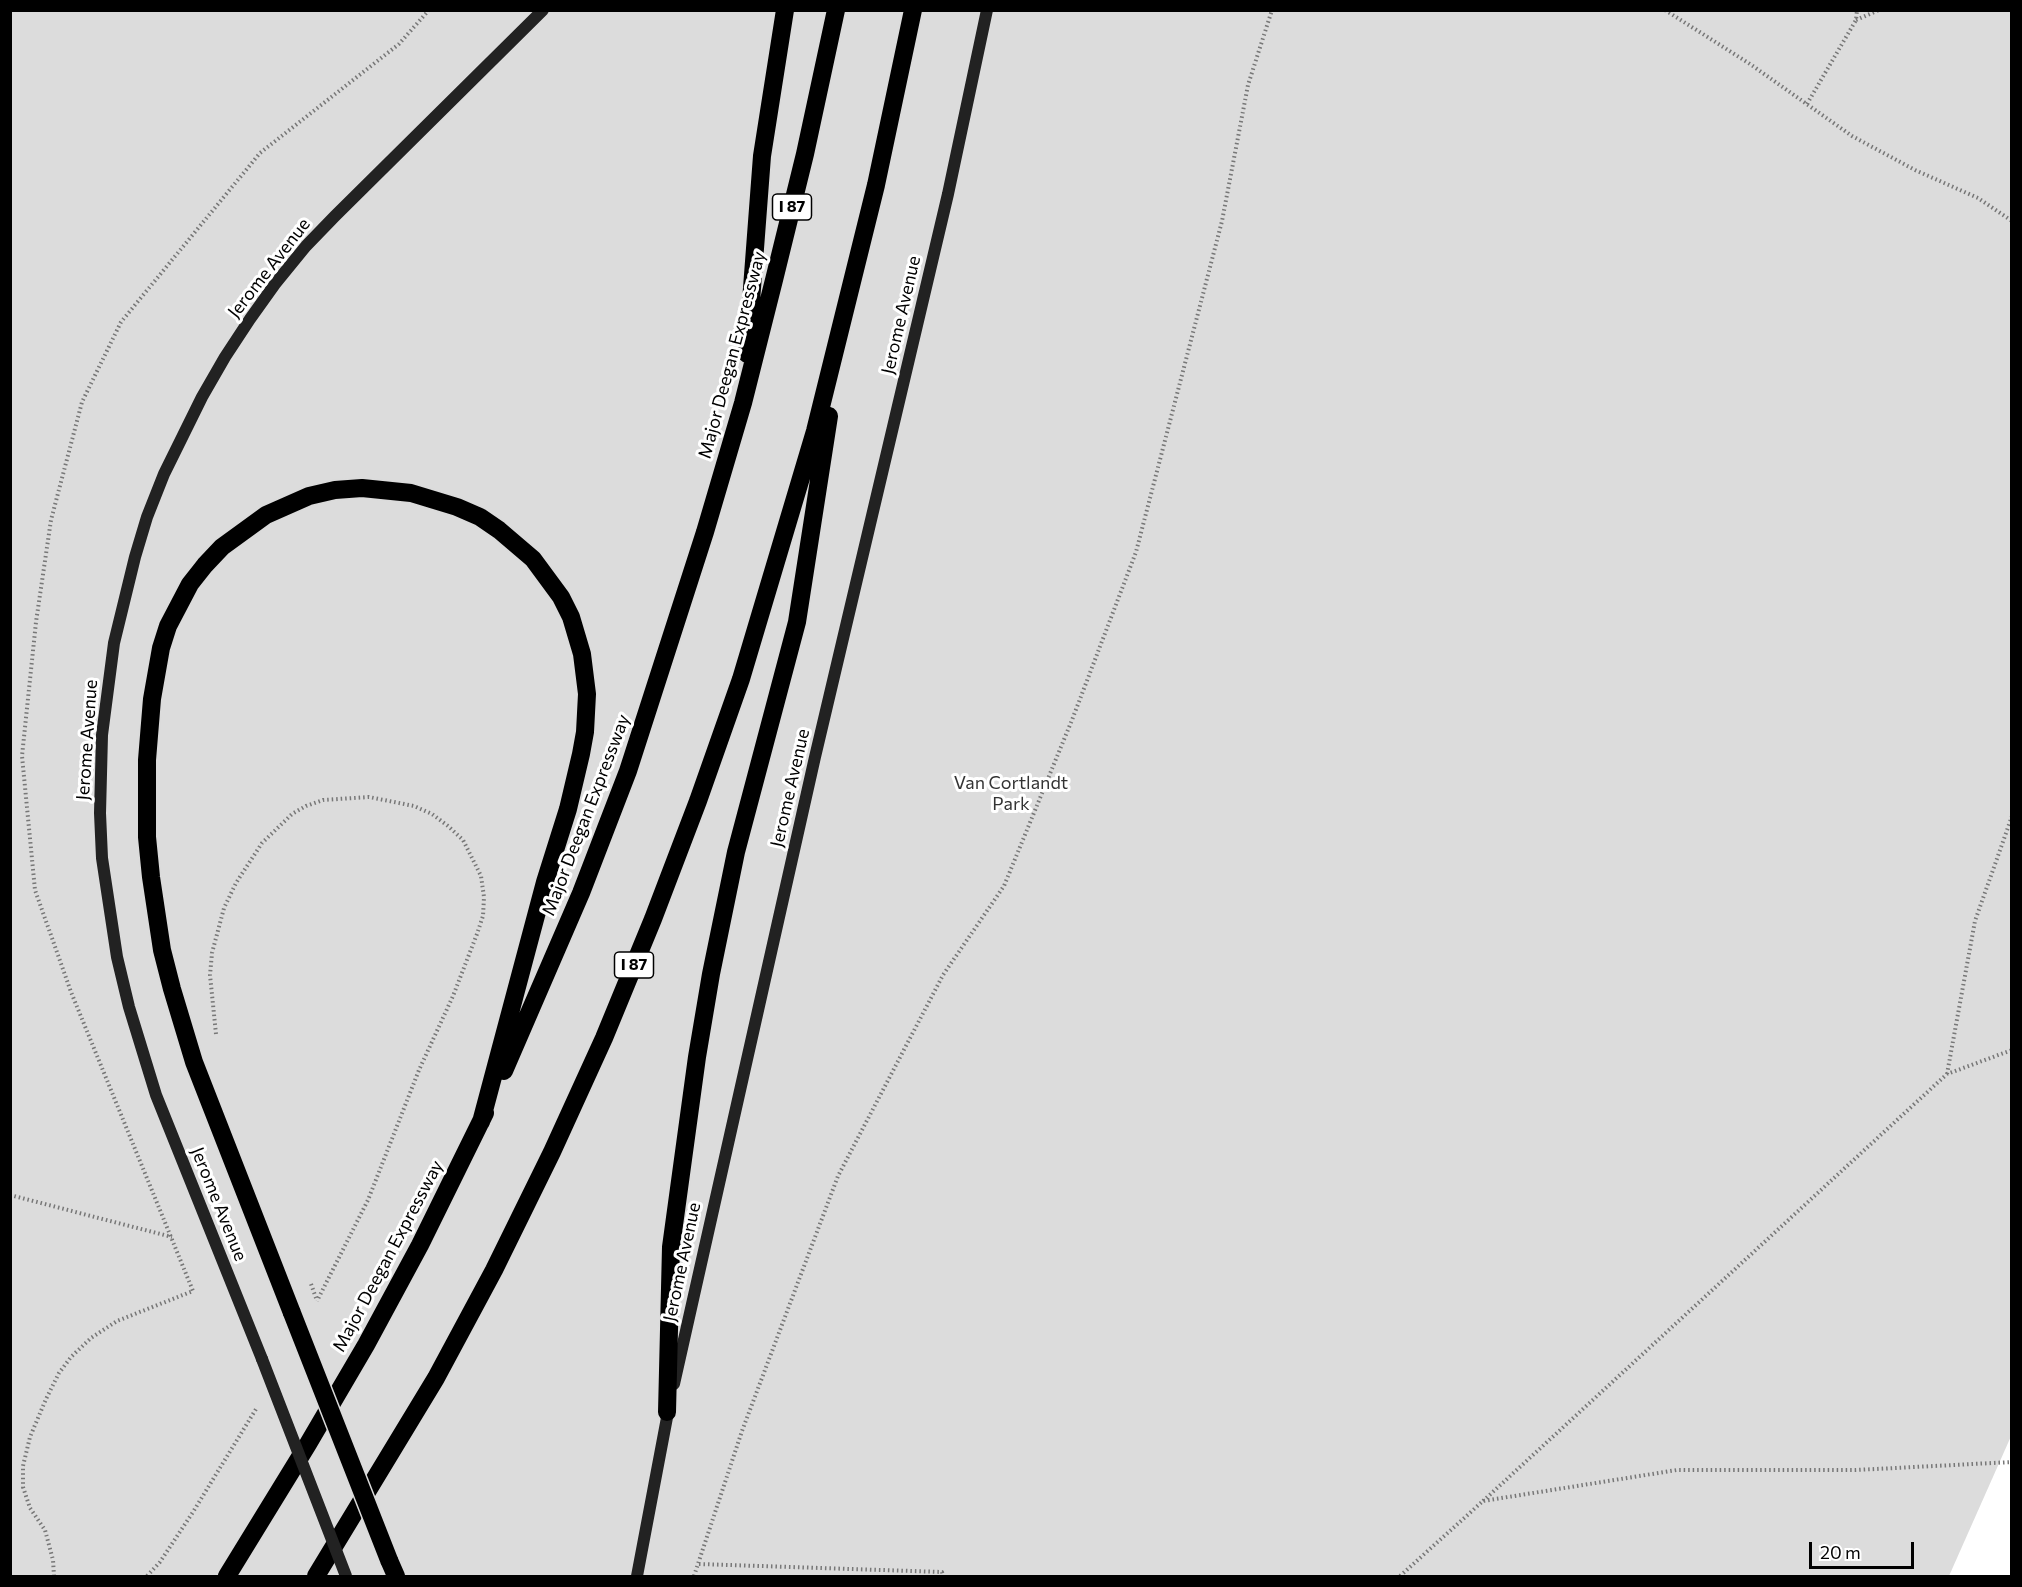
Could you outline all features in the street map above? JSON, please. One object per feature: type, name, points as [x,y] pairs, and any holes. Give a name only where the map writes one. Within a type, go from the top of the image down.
[{"type":"highway","points":[[743,403],[762,156],[785,10]]},
{"type":"highway","name":"Major Deegan Expressway","points":[[227,1576],[366,1345],[420,1245],[481,1122],[581,892],[628,771],[692,576],[743,403],[805,154],[836,10]]},
{"type":"highway","name":"I 87","points":[[316,1576],[431,1387],[494,1270],[552,1152],[608,1027],[653,919],[698,801],[741,679],[815,431],[876,185],[913,10]]},
{"type":"highway","points":[[667,1412],[671,1247],[697,1057],[736,852],[797,622],[846,308]]},
{"type":"highway","points":[[393,1568],[181,1024],[162,950],[147,837],[148,727],[156,673],[168,626],[195,578],[222,547],[266,515],[309,496],[334,490],[388,489],[434,499],[480,517],[518,544],[533,559],[561,597],[582,654],[587,694],[581,754],[568,809],[545,882],[481,1122]]},
{"type":"main road","name":"Jerome Avenue","points":[[346,1576],[156,1095],[129,1007],[117,957],[102,858],[100,813],[102,735],[114,643],[147,517],[164,474],[202,397],[225,357],[281,277],[334,216],[543,10]]},
{"type":"main road","name":"Jerome Avenue","points":[[637,1576],[667,1412],[810,780],[948,194],[987,10]]},
{"type":"path","points":[[694,1576],[742,1431],[838,1176],[943,975],[1004,886],[1072,720],[1136,552],[1222,221],[1248,85],[1272,10]]},
{"type":"path","points":[[1665,10],[1750,64],[1852,136],[1915,170],[1978,198],[2012,221]]},
{"type":"path","points":[[1807,104],[1856,20],[1857,10]]},
{"type":"path","points":[[1856,20],[1879,10]]},
{"type":"path","points":[[218,1045],[210,975],[212,953],[219,924],[236,883],[248,863],[262,843],[292,814],[323,800],[369,797],[403,803],[432,814],[463,840],[481,876],[483,916],[453,996],[409,1096],[368,1200],[312,1309]]},
{"type":"path","points":[[1947,1074],[1975,921],[2012,816]]},
{"type":"path","points":[[1400,1576],[1947,1074],[2012,1050]]},
{"type":"path","points":[[10,1195],[172,1237]]},
{"type":"path","points":[[306,1273],[311,1284]]},
{"type":"path","points":[[54,1576],[45,1530],[30,1508],[23,1487],[23,1466],[30,1437],[50,1390],[59,1372],[91,1338],[117,1321],[193,1291]]},
{"type":"path","points":[[147,1576],[193,1512],[261,1401]]},
{"type":"path","points":[[1483,1501],[1677,1470],[1856,1470],[2012,1462]]},
{"type":"path","points":[[699,1564],[942,1572],[943,1576]]},
{"type":"green space","name":"Van Cortlandt Park","points":[[11,11],[2011,11],[2012,1434],[1949,1576],[11,1576]]}]
